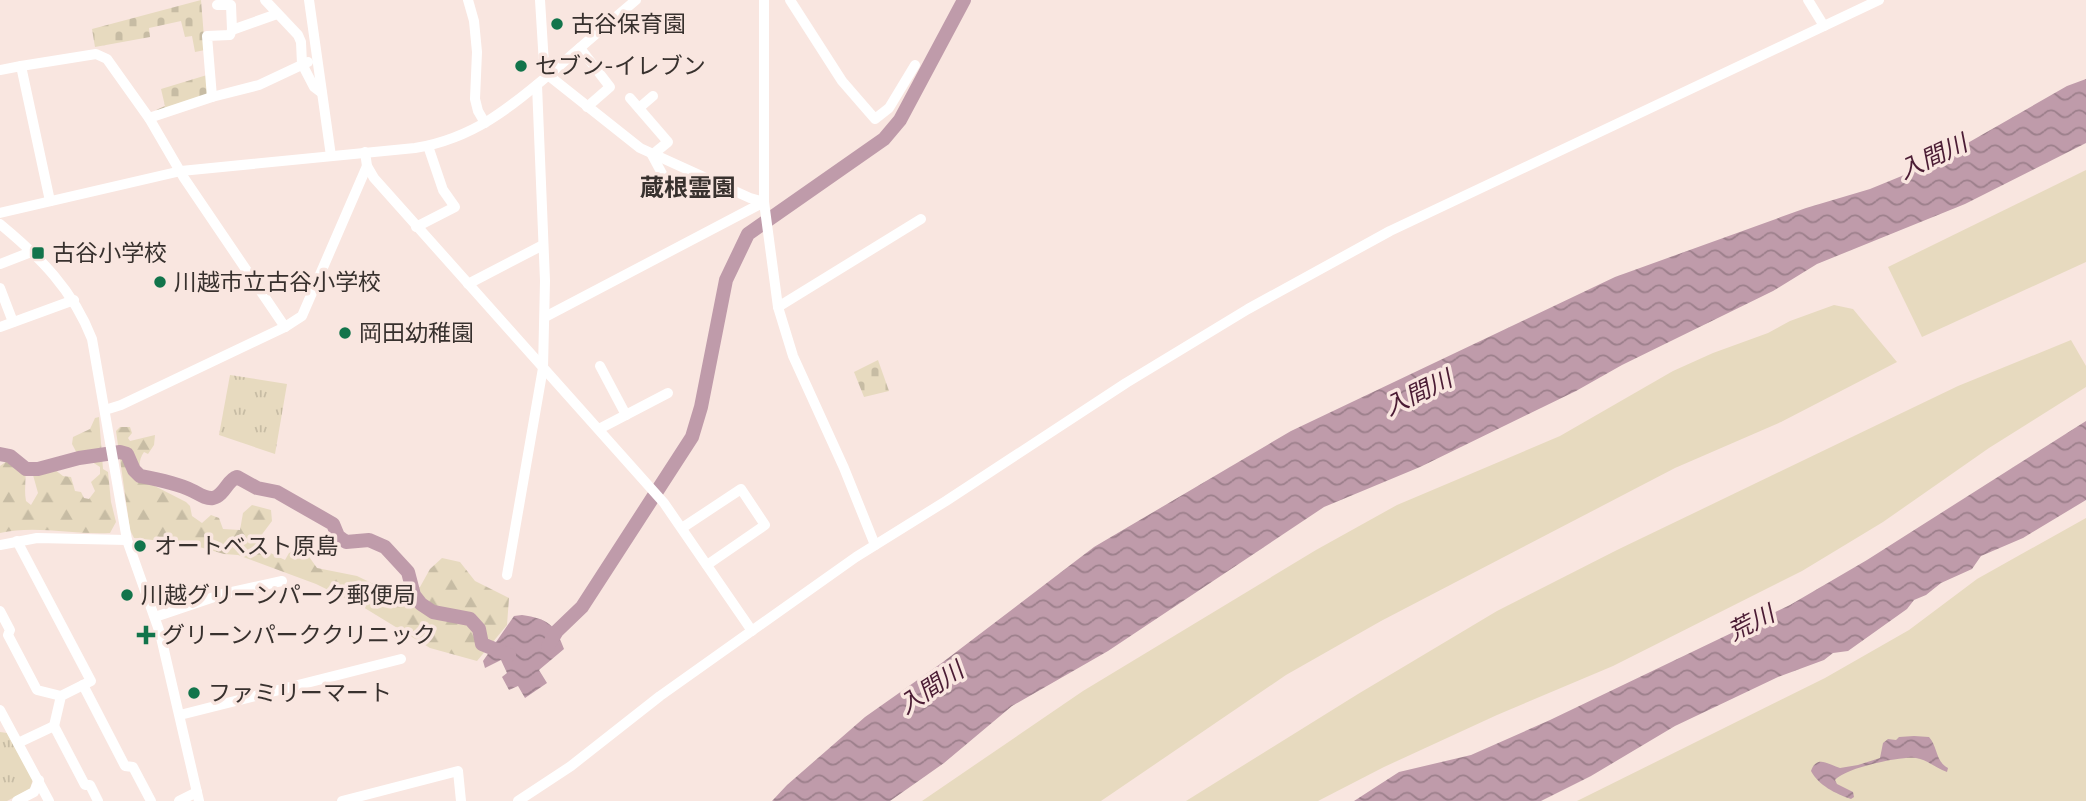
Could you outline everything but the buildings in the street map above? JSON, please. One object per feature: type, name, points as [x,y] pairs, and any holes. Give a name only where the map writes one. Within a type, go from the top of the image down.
[{"type":"street","points":[[265,0],[298,35],[302,64],[314,87],[322,93]]},
{"type":"street","points":[[309,0],[331,156]]},
{"type":"street","points":[[468,0],[474,21],[477,52],[475,99],[485,123]]},
{"type":"street","points":[[540,0],[544,64],[548,75],[652,155],[764,202]]},
{"type":"street","points":[[0,213],[181,171],[428,146],[458,137],[521,99],[636,0]]},
{"type":"street","points":[[764,0],[764,202],[782,327],[875,545]]},
{"type":"street","points":[[790,0],[842,81],[875,119],[894,102],[915,65]]},
{"type":"street","points":[[1808,0],[1824,26]]},
{"type":"street","points":[[518,801],[571,766],[660,696],[875,545],[1126,383],[1322,267],[1390,231],[1879,0]]},
{"type":"street","points":[[212,97],[207,36],[230,35],[232,30],[231,5],[217,5]]},
{"type":"street","points":[[232,30],[277,13]]},
{"type":"street","points":[[580,48],[610,87],[587,107]]},
{"type":"street","points":[[0,70],[96,54],[107,60],[149,118],[285,327]]},
{"type":"street","points":[[149,118],[259,85],[317,59]]},
{"type":"street","points":[[21,66],[50,201]]},
{"type":"street","points":[[507,575],[543,368],[545,317],[537,85]]},
{"type":"street","points":[[639,108],[653,96]]},
{"type":"street","points":[[630,98],[667,142],[652,155]]},
{"type":"street","points":[[416,227],[454,207],[443,190],[428,146]]},
{"type":"street","points":[[365,152],[367,166],[374,178],[664,503],[752,631]]},
{"type":"street","points":[[652,155],[666,181]]},
{"type":"street","points":[[105,410],[121,405],[285,327],[302,316],[367,166]]},
{"type":"street","points":[[545,317],[764,202]]},
{"type":"street","points":[[778,307],[921,219]]},
{"type":"street","points":[[0,224],[64,286],[74,300],[92,339],[127,540],[155,617],[198,796],[179,801]]},
{"type":"street","points":[[468,284],[543,245]]},
{"type":"street","points":[[0,264],[31,252]]},
{"type":"street","points":[[0,288],[13,322]]},
{"type":"street","points":[[0,327],[74,300]]},
{"type":"street","points":[[600,366],[626,415]]},
{"type":"street","points":[[599,429],[668,393]]},
{"type":"street","points":[[682,528],[741,489],[765,525],[707,565]]},
{"type":"street","points":[[0,545],[57,537],[127,540]]},
{"type":"street","points":[[0,611],[10,630],[8,635],[37,690],[61,696],[91,681],[18,541]]},
{"type":"street","points":[[155,617],[223,594],[282,581]]},
{"type":"street","points":[[180,715],[401,659]]},
{"type":"street","points":[[83,685],[125,766],[133,767],[151,801]]},
{"type":"street","points":[[61,696],[54,726],[85,785],[90,785],[98,801]]},
{"type":"street","points":[[0,710],[4,725],[18,743],[49,801]]},
{"type":"street","points":[[18,743],[54,726]]},
{"type":"street","points":[[342,801],[457,771],[461,801]]},
{"type":"street","points":[[17,801],[34,792],[39,780]]},
{"type":"green space","points":[[201,0],[205,50],[195,52],[192,36],[185,37],[181,21],[149,28],[150,37],[95,47],[92,29]]},
{"type":"green space","points":[[207,75],[209,94],[157,112],[156,110],[165,106],[161,89]]},
{"type":"green space","points":[[2086,170],[2086,262],[1922,337],[1888,267]]},
{"type":"green space","points":[[1834,305],[1853,309],[1897,362],[1781,422],[1675,468],[1381,621],[1286,675],[1101,801],[922,801],[1083,691],[1316,550],[1397,505],[1560,436],[1673,371]]},
{"type":"green space","points":[[2071,340],[2086,366],[2086,387],[1989,448],[1883,522],[1802,571],[1613,666],[1497,715],[1318,801],[1186,801],[1497,611],[1617,550],[1958,386]]},
{"type":"green space","points":[[878,360],[889,391],[864,397],[854,372]]},
{"type":"green space","points":[[230,375],[287,384],[275,454],[219,435]]},
{"type":"green space","points":[[99,417],[103,469],[108,472],[116,522],[110,533],[27,530],[0,533],[0,466],[14,456],[22,457],[24,462],[26,501],[31,505],[38,493],[33,475],[50,466],[63,476],[71,477],[75,491],[81,492],[84,498],[89,499],[95,491],[91,482],[100,474],[100,467],[89,460],[81,461],[72,444],[73,437],[90,429],[95,418]]},
{"type":"green space","points":[[120,427],[130,427],[130,441],[155,435],[154,445],[148,454],[144,452],[140,459],[143,480],[186,502],[190,506],[192,516],[202,523],[211,515],[219,518],[223,529],[240,530],[243,513],[252,505],[271,510],[272,521],[260,537],[260,548],[285,560],[289,553],[305,551],[317,568],[357,576],[390,592],[420,587],[430,569],[442,558],[460,562],[475,581],[509,598],[507,625],[477,661],[430,648],[363,607],[316,584],[238,555],[189,544],[134,538],[130,530],[116,431]]},
{"type":"green space","points":[[2086,518],[2086,801],[1577,801],[1825,678],[1909,630],[1977,579]]},
{"type":"green space","points":[[0,732],[7,733],[33,779],[30,789],[7,801],[0,801]]},
{"type":"water","name":"入間川","points":[[2086,79],[2086,143],[1965,204],[1817,264],[1773,291],[1622,365],[1576,391],[1420,467],[1324,507],[1108,651],[1012,706],[944,763],[890,801],[772,801],[865,717],[943,662],[1094,547],[1291,431],[1615,277],[1806,208],[1870,189],[1931,164],[2067,86]]},
{"type":"water","points":[[2086,421],[2086,500],[2023,538],[1981,556],[1972,569],[1941,583],[1926,595],[1914,600],[1907,609],[1848,651],[1833,653],[1824,660],[1778,677],[1675,726],[1591,776],[1541,801],[1354,801],[1399,772],[1471,755],[1790,605],[1867,560]]},
{"type":"water","points":[[514,616],[538,618],[554,628],[564,649],[539,670],[547,683],[525,698],[518,686],[509,690],[502,677],[507,673],[501,660],[485,668],[483,661]]},
{"type":"water","points":[[1929,737],[1941,762],[1948,768],[1947,772],[1916,758],[1861,767],[1835,780],[1837,784],[1853,792],[1854,797],[1851,799],[1818,781],[1811,771],[1820,762],[1840,768],[1880,758],[1883,743],[1888,739]]},
{"type":"waterway","points":[[548,646],[557,631],[582,607],[692,437],[701,407],[726,280],[748,234],[884,139],[900,120],[964,0]]},
{"type":"waterway","points":[[0,454],[10,456],[26,469],[38,469],[79,458],[120,452],[127,454],[134,470],[140,476],[187,488],[208,498],[217,496],[237,477],[257,488],[277,492],[333,524],[338,536],[346,542],[369,540],[385,547],[408,572],[414,595],[421,604],[433,612],[470,619],[479,629],[482,644],[509,655]]},
{"type":"place","name":"古谷保育園","points":[[557,24]]},
{"type":"place","name":"セブン-イレブン","points":[[521,66]]},
{"type":"place","name":"古谷小学校","points":[[38,253]]},
{"type":"place","name":"川越市立古谷小学校","points":[[160,282]]},
{"type":"place","name":"岡田幼稚園","points":[[345,333]]},
{"type":"place","name":"オートベスト原島","points":[[140,546]]},
{"type":"place","name":"川越グリーンパーク郵便局","points":[[127,595]]},
{"type":"place","name":"グリーンパーククリニック","points":[[146,635]]},
{"type":"place","name":"ファミリーマート","points":[[194,693]]},
{"type":"district","name":"蔵根霊園","points":[[688,188]]},
{"type":"water label","name":"荒川","points":[[1751,623]]}]
